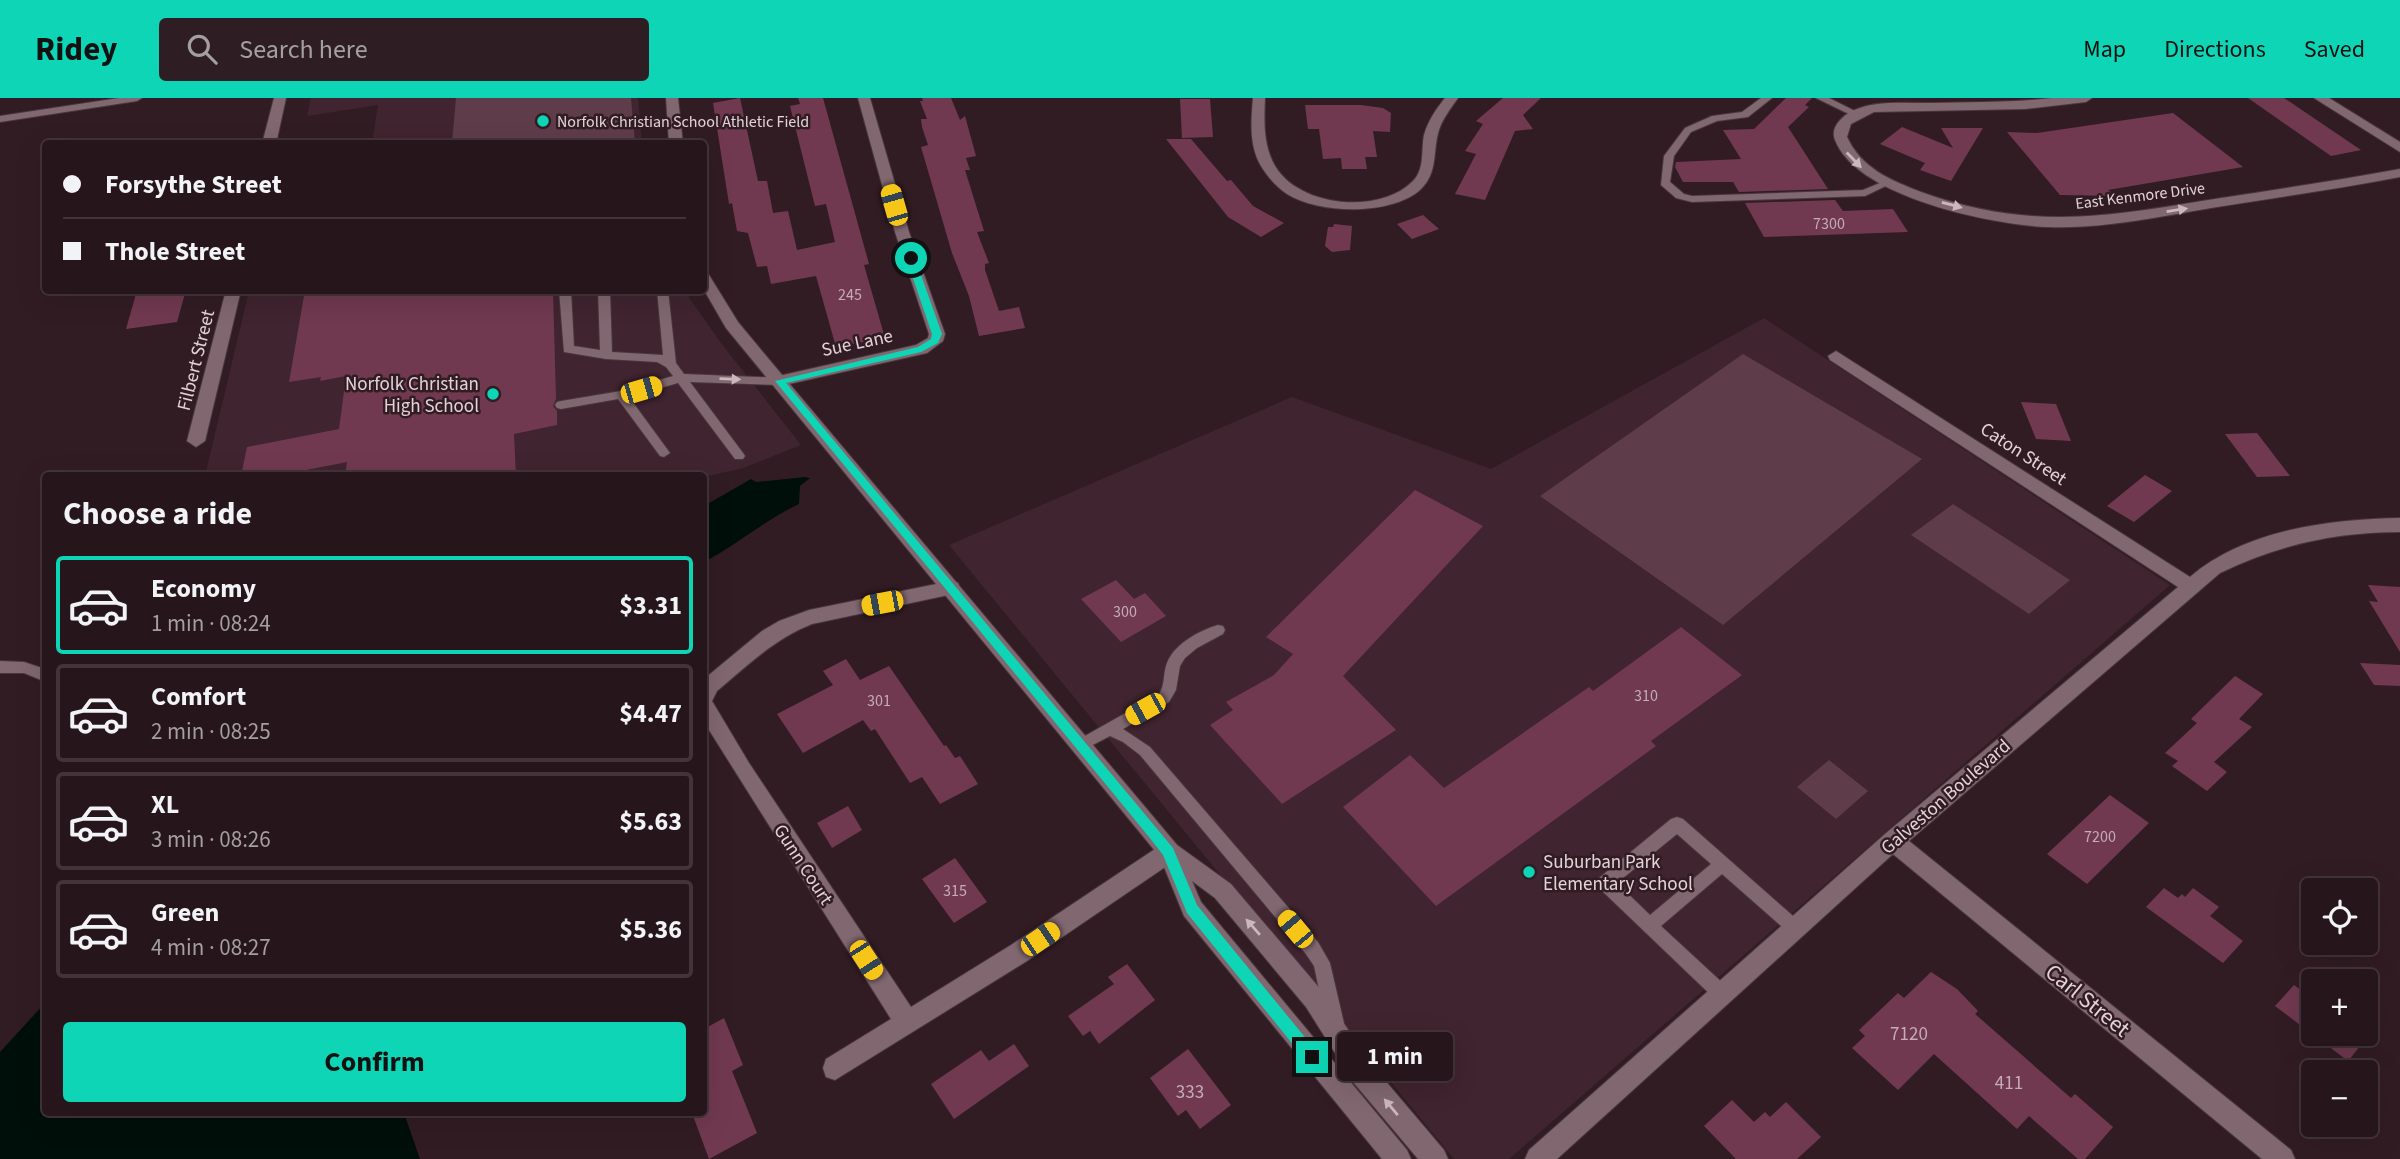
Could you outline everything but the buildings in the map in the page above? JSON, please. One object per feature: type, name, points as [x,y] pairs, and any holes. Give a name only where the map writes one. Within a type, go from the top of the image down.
[{"type":"street","points":[[270,140],[280,98]]},
{"type":"street","points":[[672,98],[676,140]]},
{"type":"street","name":"Sue Lane","points":[[780,381],[921,349],[935,341],[937,334],[902,232],[864,98]]},
{"type":"street","points":[[1259,98],[1258,142],[1272,171],[1286,190],[1308,199],[1345,205],[1382,202],[1398,197],[1420,183],[1430,161],[1429,143],[1433,126],[1452,98]]},
{"type":"street","points":[[1856,114],[1888,106],[1945,102],[2025,105],[2086,98]]},
{"type":"street","points":[[2320,98],[2400,148]]},
{"type":"street","name":"East Kenmore Drive","points":[[1856,114],[1841,129],[1844,148],[1864,170],[1887,183],[1972,211],[2049,223],[2154,214],[2400,173]]},
{"type":"street","points":[[707,283],[732,325],[1168,852],[1223,891],[1314,999],[1363,1074],[1435,1159]]},
{"type":"street","name":"Filbert Street","points":[[196,440],[233,294]]},
{"type":"street","name":"Caton Street","points":[[1836,356],[2189,585]]},
{"type":"street","name":"Galveston Boulevard","points":[[1538,1159],[1893,841],[2189,585],[2213,568],[2246,551],[2283,538],[2351,526],[2400,525]]},
{"type":"street","points":[[707,690],[769,636],[786,626],[808,617],[951,589]]},
{"type":"street","name":"Gunn Court","points":[[707,710],[742,769],[907,1023]]},
{"type":"street","name":"Carl Street","points":[[1893,841],[2282,1159]]},
{"type":"street","points":[[835,1068],[1019,953],[1168,852]]},
{"type":"street","points":[[1168,852],[1192,909],[1398,1159]]},
{"type":"street","points":[[1312,1057],[1338,1037]]},
{"type":"lane","points":[[0,120],[137,98]]},
{"type":"lane","points":[[1768,98],[1745,115],[1715,118],[1688,130],[1669,156],[1665,183],[1670,189],[1692,199],[1725,199],[1857,194],[1878,189],[1887,183]]},
{"type":"lane","points":[[1821,98],[1856,114]]},
{"type":"lane","points":[[565,294],[568,349],[606,355],[659,358],[670,365],[681,378],[739,456]]},
{"type":"lane","points":[[604,294],[606,355]]},
{"type":"lane","points":[[662,294],[670,365]]},
{"type":"lane","points":[[561,405],[621,396],[681,378],[780,381]]},
{"type":"lane","points":[[621,396],[664,453]]},
{"type":"lane","points":[[1081,745],[1164,698],[1170,691],[1173,666],[1179,655],[1218,630]]},
{"type":"lane","points":[[0,667],[16,666],[42,675]]},
{"type":"lane","points":[[1109,729],[1128,738],[1145,751],[1312,948],[1321,963],[1327,983],[1338,1037]]},
{"type":"lane","points":[[1721,993],[1605,883],[1677,824],[1795,928]]},
{"type":"lane","points":[[1650,925],[1722,864]]},
{"type":"shaded area","name":"Norfolk Christian School Athletic Field","points":[[311,98],[638,98],[642,140],[372,140],[378,105],[307,116]]},
{"type":"shaded area","name":"Norfolk Christian School Athletic Field","points":[[456,98],[631,98],[635,140],[452,140]]},
{"type":"shaded area","name":"Norfolk Christian High School","points":[[248,294],[688,294],[721,343],[801,445],[743,468],[707,476],[707,472],[206,472]]},
{"type":"shaded area","name":"Suburban Park Elementary School","points":[[1764,318],[2170,585],[1509,1159],[1454,1159],[949,545],[1292,397],[1491,469]]},
{"type":"shaded area","points":[[1743,354],[1922,459],[1723,625],[1540,496]]},
{"type":"shaded area","points":[[810,478],[800,486],[799,504],[707,560],[707,504],[751,479],[756,482]]},
{"type":"shaded area","points":[[1953,504],[2070,580],[2029,614],[1911,535]]},
{"type":"shaded area","points":[[1829,760],[1868,791],[1836,819],[1797,787]]},
{"type":"shaded area","points":[[42,1006],[42,1116],[405,1116],[420,1159],[0,1159],[0,1052]]},
{"type":"place","name":"Norfolk Christian School Athletic Field","points":[[543,121]]},
{"type":"place","name":"Norfolk Christian High School","points":[[493,394]]},
{"type":"place","name":"Suburban Park Elementary School","points":[[1529,872]]},
{"type":"route","points":[[911,258],[937,334],[935,341],[926,348],[780,381],[1154,833],[1168,852],[1192,909],[1312,1057]]}]
